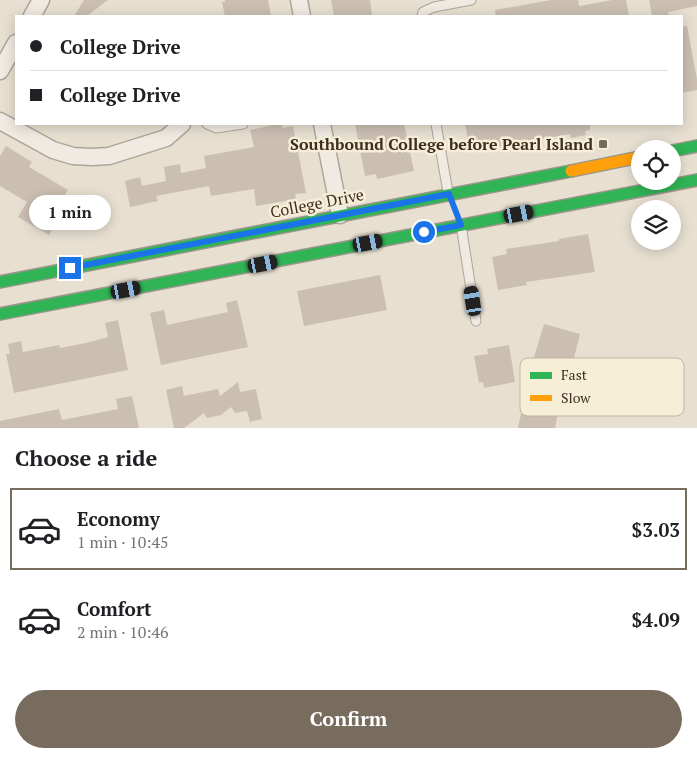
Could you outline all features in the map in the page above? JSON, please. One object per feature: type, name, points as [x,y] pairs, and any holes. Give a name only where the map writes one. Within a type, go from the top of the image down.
[{"type":"main road","points":[[681,149],[697,146]]},
{"type":"main road","name":"College Drive","points":[[0,282],[631,159]]},
{"type":"main road","points":[[0,314],[458,217],[697,180]]},
{"type":"main road","points":[[449,194],[458,217]]},
{"type":"street","points":[[33,15],[41,0]]},
{"type":"street","points":[[299,0],[302,15]]},
{"type":"street","points":[[0,71],[15,45]]},
{"type":"street","points":[[0,120],[53,150],[73,156],[92,157],[110,156],[166,138],[181,125]]},
{"type":"street","points":[[322,125],[340,215]]},
{"type":"lane","points":[[422,15],[423,12],[434,7],[471,0]]},
{"type":"lane","points":[[209,125],[216,128],[236,125]]},
{"type":"lane","points":[[436,125],[449,194]]},
{"type":"lane","points":[[458,217],[476,321]]},
{"type":"building","points":[[84,0],[108,0],[88,15],[75,15]]},
{"type":"building","points":[[225,0],[268,0],[271,15],[225,15],[222,2],[225,2]]},
{"type":"building","points":[[331,0],[370,0],[372,15],[334,15]]},
{"type":"building","points":[[551,0],[578,0],[579,6],[612,0],[626,0],[629,15],[496,15],[495,10]]},
{"type":"building","points":[[649,0],[697,0],[697,6],[668,12],[669,15],[652,15]]},
{"type":"building","points":[[687,26],[697,79],[697,90],[683,93],[683,27]]},
{"type":"building","points":[[273,125],[282,125],[283,128],[293,126],[306,193],[295,194],[296,199],[256,206],[254,189],[211,196],[209,186],[156,196],[158,201],[130,207],[125,181],[140,177],[142,186],[166,181],[164,167],[180,164],[181,173],[206,168],[204,156],[254,147],[250,130]]},
{"type":"building","points":[[355,125],[404,125],[414,171],[377,179],[376,174],[365,176]]},
{"type":"building","points":[[465,125],[590,125],[590,130],[585,131],[586,135],[571,138],[570,134],[470,152]]},
{"type":"building","points":[[6,146],[32,162],[29,167],[68,190],[62,200],[67,203],[49,235],[18,217],[27,202],[0,186],[0,156]]},
{"type":"building","points":[[588,234],[595,272],[526,282],[527,285],[498,290],[492,257],[507,254],[506,249],[559,241],[559,239]]},
{"type":"building","points":[[380,275],[387,310],[304,326],[297,291]]},
{"type":"building","points":[[237,300],[248,347],[161,365],[150,313],[164,310],[167,325],[228,312],[226,303]]},
{"type":"building","points":[[118,320],[128,370],[14,393],[6,354],[10,354],[8,344],[21,341],[23,352],[59,345],[60,348],[86,343],[108,337],[105,323]]},
{"type":"building","points":[[544,324],[580,334],[574,358],[534,358]]},
{"type":"building","points":[[509,345],[515,382],[484,388],[483,382],[479,383],[474,356],[488,354],[487,349]]},
{"type":"building","points":[[238,382],[240,392],[256,389],[262,419],[250,422],[247,411],[235,413],[231,407],[221,415],[207,418],[204,413],[184,428],[174,428],[166,390],[182,386],[184,396],[218,389],[220,396]]},
{"type":"building","points":[[132,396],[139,428],[0,428],[0,421],[59,409],[62,420],[118,409],[116,399]]},
{"type":"building","points":[[520,416],[557,416],[555,428],[518,428]]},
{"type":"traffic: fast","points":[[681,149],[697,146]]},
{"type":"traffic: fast","points":[[0,282],[571,171]]},
{"type":"traffic: fast","points":[[0,314],[697,180]]},
{"type":"traffic: slow","points":[[571,171],[631,159]]},
{"type":"place","name":"Southbound College before Pearl Island","points":[[603,144]]},
{"type":"route","points":[[70,268],[449,194],[461,225],[424,232]]}]
